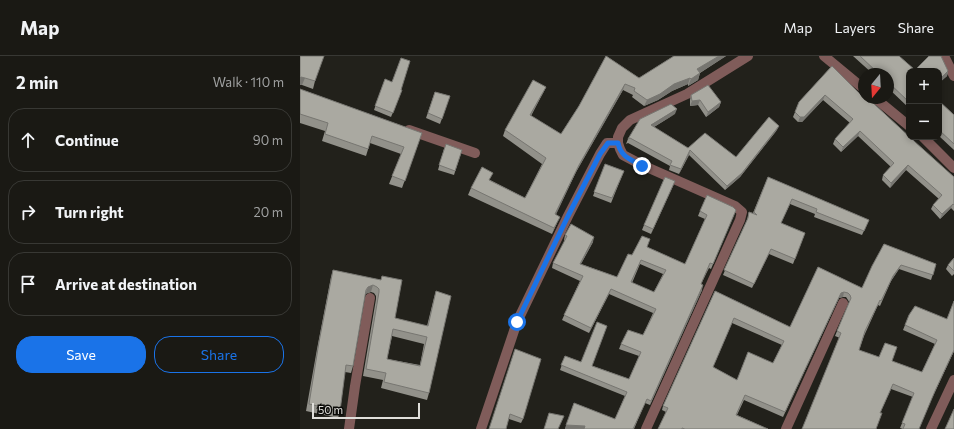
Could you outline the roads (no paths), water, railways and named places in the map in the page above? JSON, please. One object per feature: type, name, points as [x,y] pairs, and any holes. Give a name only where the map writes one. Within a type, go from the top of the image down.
[{"type":"street","points":[[646,429],[740,220],[742,212],[735,206],[642,166],[623,155],[618,143],[618,136],[622,128],[630,120],[687,94],[748,56]]},
{"type":"street","points":[[824,56],[858,84]]},
{"type":"street","points":[[944,56],[954,76]]},
{"type":"street","points":[[882,104],[906,124]]},
{"type":"street","points":[[402,127],[475,153]]},
{"type":"street","points":[[926,140],[954,168]]},
{"type":"street","points":[[481,429],[517,322],[600,154],[608,143],[618,143]]},
{"type":"street","points":[[349,429],[370,298]]},
{"type":"street","points":[[786,429],[844,303]]},
{"type":"street","points":[[931,429],[954,380]]}]
